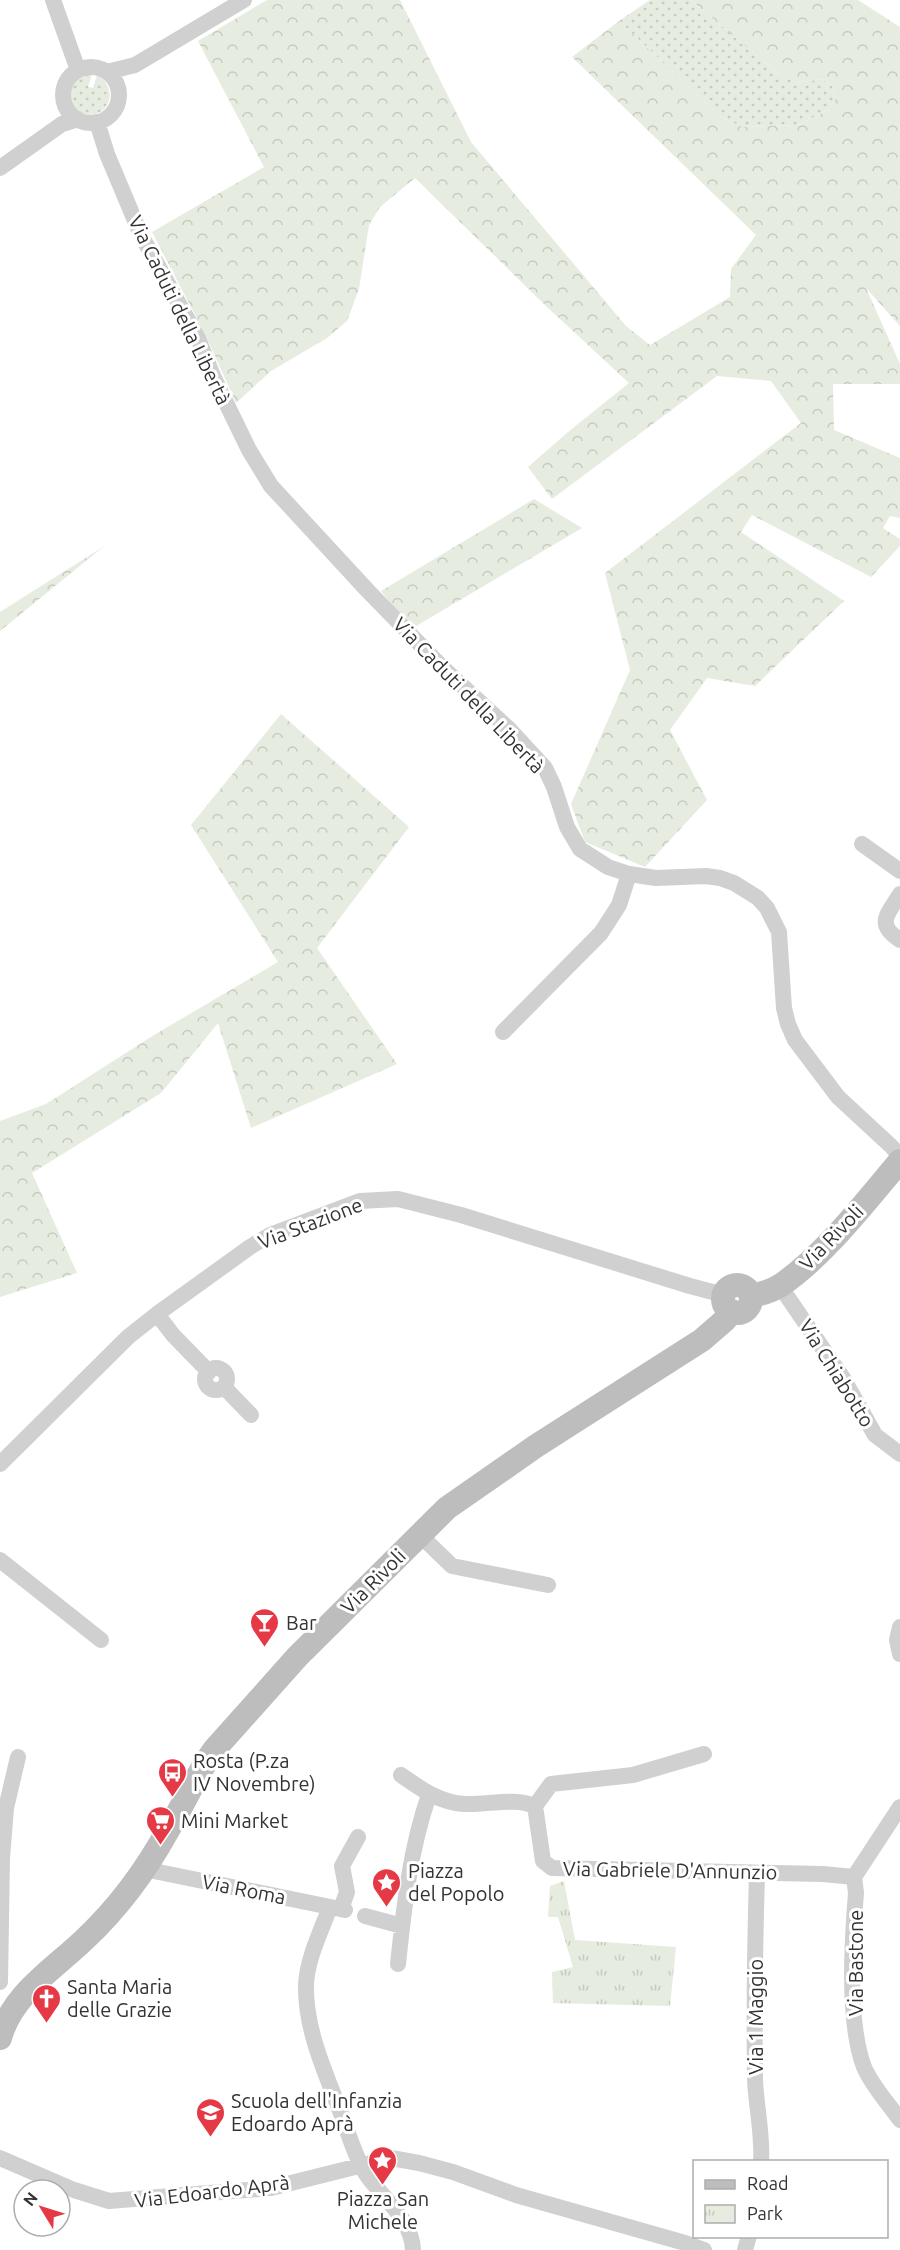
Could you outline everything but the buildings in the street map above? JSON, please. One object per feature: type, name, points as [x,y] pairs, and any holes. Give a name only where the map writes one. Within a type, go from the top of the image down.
[{"type":"street","points":[[53,0],[78,70]]},
{"type":"street","points":[[107,72],[135,65],[244,0]]},
{"type":"street","points":[[118,91],[135,65]]},
{"type":"street","points":[[28,147],[47,124],[63,99],[66,82],[78,70],[93,67],[107,72],[116,83],[118,91],[116,107],[111,114],[97,122],[78,119],[66,107],[63,99]]},
{"type":"street","points":[[0,168],[62,124],[78,119]]},
{"type":"street","name":"Via Caduti della Libertà","points":[[97,122],[107,154],[141,235],[198,338],[213,376],[271,486],[368,591],[445,670],[509,729],[544,768],[554,787],[567,827],[579,849],[608,867],[628,874],[656,878],[706,876],[720,878],[734,883],[758,898],[767,908],[779,932],[784,1008],[795,1040],[838,1097],[900,1156]]},
{"type":"street","points":[[862,844],[900,871]]},
{"type":"street","points":[[503,1032],[601,933],[619,905],[628,874]]},
{"type":"street","points":[[900,894],[885,918],[885,926],[889,933],[900,940]]},
{"type":"street","name":"Via Rivoli","points":[[0,2038],[7,2020],[9,1995],[86,1939],[118,1905],[144,1869],[213,1750],[297,1657],[419,1534],[465,1494],[702,1340],[725,1320],[728,1303],[744,1311],[750,1304],[751,1296],[780,1286],[826,1245],[900,1161]]},
{"type":"street","name":"Via Stazione","points":[[0,1464],[128,1337],[250,1246],[270,1235],[360,1201],[398,1199],[461,1215],[690,1286],[728,1303]]},
{"type":"street","name":"Via Chiabotto","points":[[780,1286],[843,1378],[875,1435],[900,1454]]},
{"type":"street","points":[[157,1314],[173,1335],[209,1372],[215,1368],[224,1371],[227,1381],[224,1387],[251,1415]]},
{"type":"street","points":[[419,1534],[452,1566],[548,1585]]},
{"type":"street","points":[[0,1560],[101,1640]]},
{"type":"street","points":[[900,1627],[897,1640],[900,1654]]},
{"type":"street","points":[[401,1775],[429,1795],[463,1804],[512,1802],[532,1805],[551,1784],[633,1775],[704,1754]]},
{"type":"street","points":[[0,1982],[2,1858],[6,1808],[18,1757]]},
{"type":"street","points":[[398,1964],[402,1926],[420,1821],[429,1795]]},
{"type":"street","name":"Via Gabriele D'Annunzio","points":[[532,1805],[543,1861],[552,1868],[823,1874],[854,1877]]},
{"type":"street","points":[[854,1877],[900,1807]]},
{"type":"street","points":[[358,1837],[342,1866],[347,1892],[308,1968],[307,2014],[320,2058],[360,2165],[407,2225],[413,2239],[413,2250]]},
{"type":"street","name":"Via Roma","points":[[144,1869],[339,1908]]},
{"type":"street","name":"Via 1 Maggio","points":[[757,1873],[755,2089],[761,2160]]},
{"type":"street","name":"Via Bastone","points":[[854,1877],[856,1893],[853,2013],[857,2045],[865,2069],[900,2120]]},
{"type":"street","points":[[365,1916],[402,1926]]},
{"type":"street","name":"Via Edoardo Aprà","points":[[0,2158],[74,2190],[109,2201],[271,2188],[391,2158],[453,2172],[516,2195],[704,2250]]},
{"type":"green space","points":[[267,0],[400,0],[471,142],[626,326],[650,345],[730,297],[731,269],[756,235],[572,57],[619,21],[721,117],[742,127],[798,125],[828,110],[836,98],[832,86],[821,79],[798,83],[781,76],[691,0],[858,0],[900,27],[900,326],[866,288],[900,364],[900,384],[833,384],[834,430],[900,458],[900,518],[890,516],[883,528],[900,539],[900,546],[871,577],[752,515],[741,532],[844,601],[755,686],[707,678],[670,730],[707,800],[645,867],[585,842],[571,804],[630,670],[605,573],[801,423],[771,381],[717,376],[552,499],[528,467],[629,383],[547,307],[415,178],[380,207],[369,225],[359,289],[347,321],[327,338],[271,371],[236,403],[207,338],[152,232],[264,167],[198,41]]},
{"type":"green space","points":[[650,0],[691,0],[781,76],[798,83],[821,79],[832,86],[836,98],[828,110],[798,125],[742,127],[721,117],[619,21]]},
{"type":"green space","points":[[92,74],[88,87],[93,88],[97,75],[106,83],[110,92],[109,101],[104,108],[89,115],[80,112],[71,103],[70,92],[77,79]]},
{"type":"green space","points":[[534,499],[582,528],[411,629],[381,591]]},
{"type":"green space","points":[[103,547],[0,631],[0,612]]},
{"type":"green space","points":[[281,714],[409,827],[317,948],[397,1064],[251,1128],[218,1023],[161,1093],[32,1173],[77,1273],[0,1297],[0,1121],[46,1104],[154,1035],[278,962],[191,825]]},
{"type":"green space","points":[[564,1881],[575,1940],[676,1947],[670,2006],[553,2003],[552,1972],[573,1967],[558,1917],[548,1917],[550,1886]]},
{"type":"place","name":"Bar","points":[[265,1648]]},
{"type":"place","name":"Rosta (P.za IV Novembre)","points":[[172,1798]]},
{"type":"place","name":"Mini Market","points":[[160,1846]]},
{"type":"place","name":"Piazza del Popolo","points":[[387,1908]]},
{"type":"place","name":"Santa Maria delle Grazie","points":[[46,2024]]},
{"type":"place","name":"Scuola dell'Infanzia Edoardo Aprà","points":[[210,2138]]},
{"type":"place","name":"Piazza San Michele","points":[[383,2186]]}]
